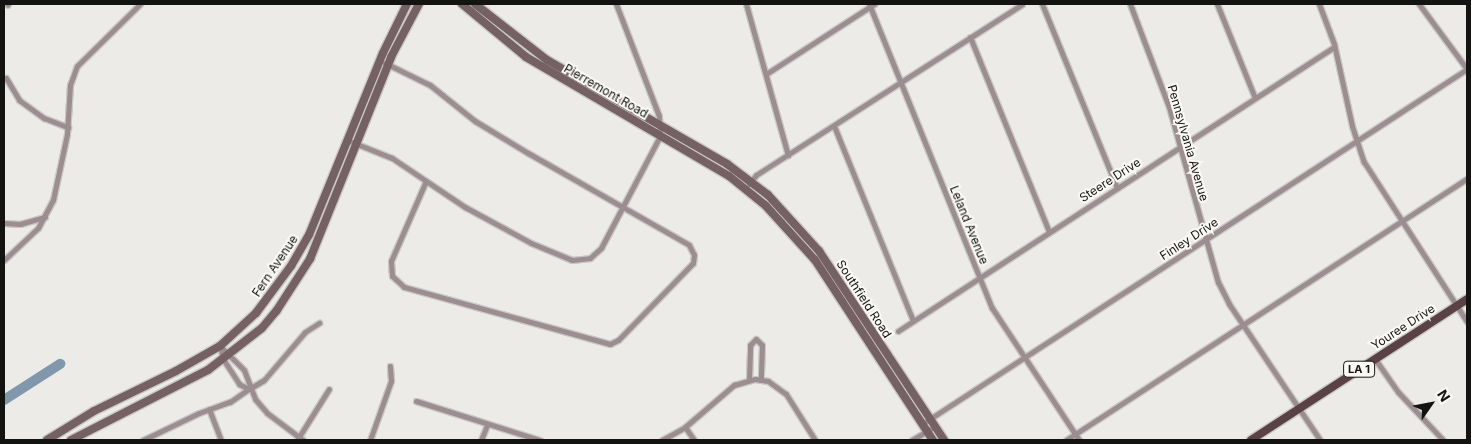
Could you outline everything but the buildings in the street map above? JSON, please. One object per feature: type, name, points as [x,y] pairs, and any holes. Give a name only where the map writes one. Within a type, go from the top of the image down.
[{"type":"main road","name":"Fern Avenue","points":[[47,440],[94,411],[176,371],[220,346],[256,313],[298,256],[319,214],[380,61],[408,4]]},
{"type":"main road","name":"Fern Avenue","points":[[71,440],[208,370],[262,328],[298,281],[327,220],[388,64],[418,4]]},
{"type":"main road","name":"Pierremont Road","points":[[462,4],[495,35],[542,67],[745,188]]},
{"type":"main road","name":"Pierremont Road","points":[[475,4],[547,60],[661,125],[751,182]]},
{"type":"main road","points":[[542,67],[547,60]]},
{"type":"main road","points":[[632,120],[636,111]]},
{"type":"main road","name":"Southfield Road","points":[[751,182],[798,232],[846,291],[944,440]]},
{"type":"main road","name":"Southfield Road","points":[[745,188],[798,232],[933,440]]},
{"type":"main road","points":[[838,296],[846,291]]},
{"type":"main road","name":"Youree Drive","points":[[1250,440],[1467,299]]},
{"type":"main road","points":[[872,347],[879,342]]},
{"type":"street","points":[[4,260],[27,240],[45,217],[53,200],[68,127],[70,85],[76,66],[140,4]]},
{"type":"street","points":[[347,140],[392,158],[481,216],[543,249],[572,260],[592,257],[601,248],[624,208],[660,136],[661,125],[616,4]]},
{"type":"street","points":[[746,4],[788,155]]},
{"type":"street","points":[[745,188],[788,155],[1022,4]]},
{"type":"street","points":[[1042,4],[1117,188]]},
{"type":"street","name":"Pennsylvania Avenue","points":[[1130,4],[1157,72],[1218,282],[1320,440]]},
{"type":"street","points":[[1217,4],[1255,98]]},
{"type":"street","points":[[1319,4],[1334,47],[1356,142],[1372,176],[1467,322]]},
{"type":"street","points":[[1418,4],[1467,69]]},
{"type":"street","points":[[766,74],[871,5]]},
{"type":"street","name":"Leland Avenue","points":[[871,5],[900,82],[992,308],[1079,440]]},
{"type":"street","points":[[970,37],[1049,232]]},
{"type":"street","name":"Steere Drive","points":[[898,331],[1334,47]]},
{"type":"street","points":[[380,61],[430,85],[484,126],[689,245],[694,260],[691,268],[618,340],[610,344],[404,287],[392,273],[391,261],[426,181]]},
{"type":"street","name":"Finley Drive","points":[[912,440],[932,422],[1025,358],[1467,69]]},
{"type":"street","points":[[6,78],[19,100],[44,118],[68,127]]},
{"type":"street","points":[[834,126],[913,321]]},
{"type":"street","points":[[1066,440],[1467,179]]},
{"type":"street","points":[[4,223],[20,224],[45,217]]},
{"type":"street","points":[[143,440],[209,409],[230,402],[264,380],[304,332],[319,323]]},
{"type":"street","points":[[749,379],[750,345],[756,339],[762,345],[761,380]]},
{"type":"street","points":[[220,346],[230,353],[250,381],[251,388],[267,413],[300,439],[329,389]]},
{"type":"street","points":[[220,346],[223,359],[239,384],[251,388]]},
{"type":"street","points":[[1375,358],[1398,392],[1443,440]]},
{"type":"street","points":[[370,440],[391,381],[390,366]]},
{"type":"street","points":[[662,440],[685,427],[727,390],[749,379],[761,380],[776,385],[786,394],[815,440]]},
{"type":"street","points":[[416,401],[487,425],[540,440]]},
{"type":"street","points":[[209,409],[222,440]]},
{"type":"street","points":[[481,440],[487,425]]},
{"type":"street","points":[[685,427],[694,440]]},
{"type":"waterway","points":[[4,400],[60,364]]}]
